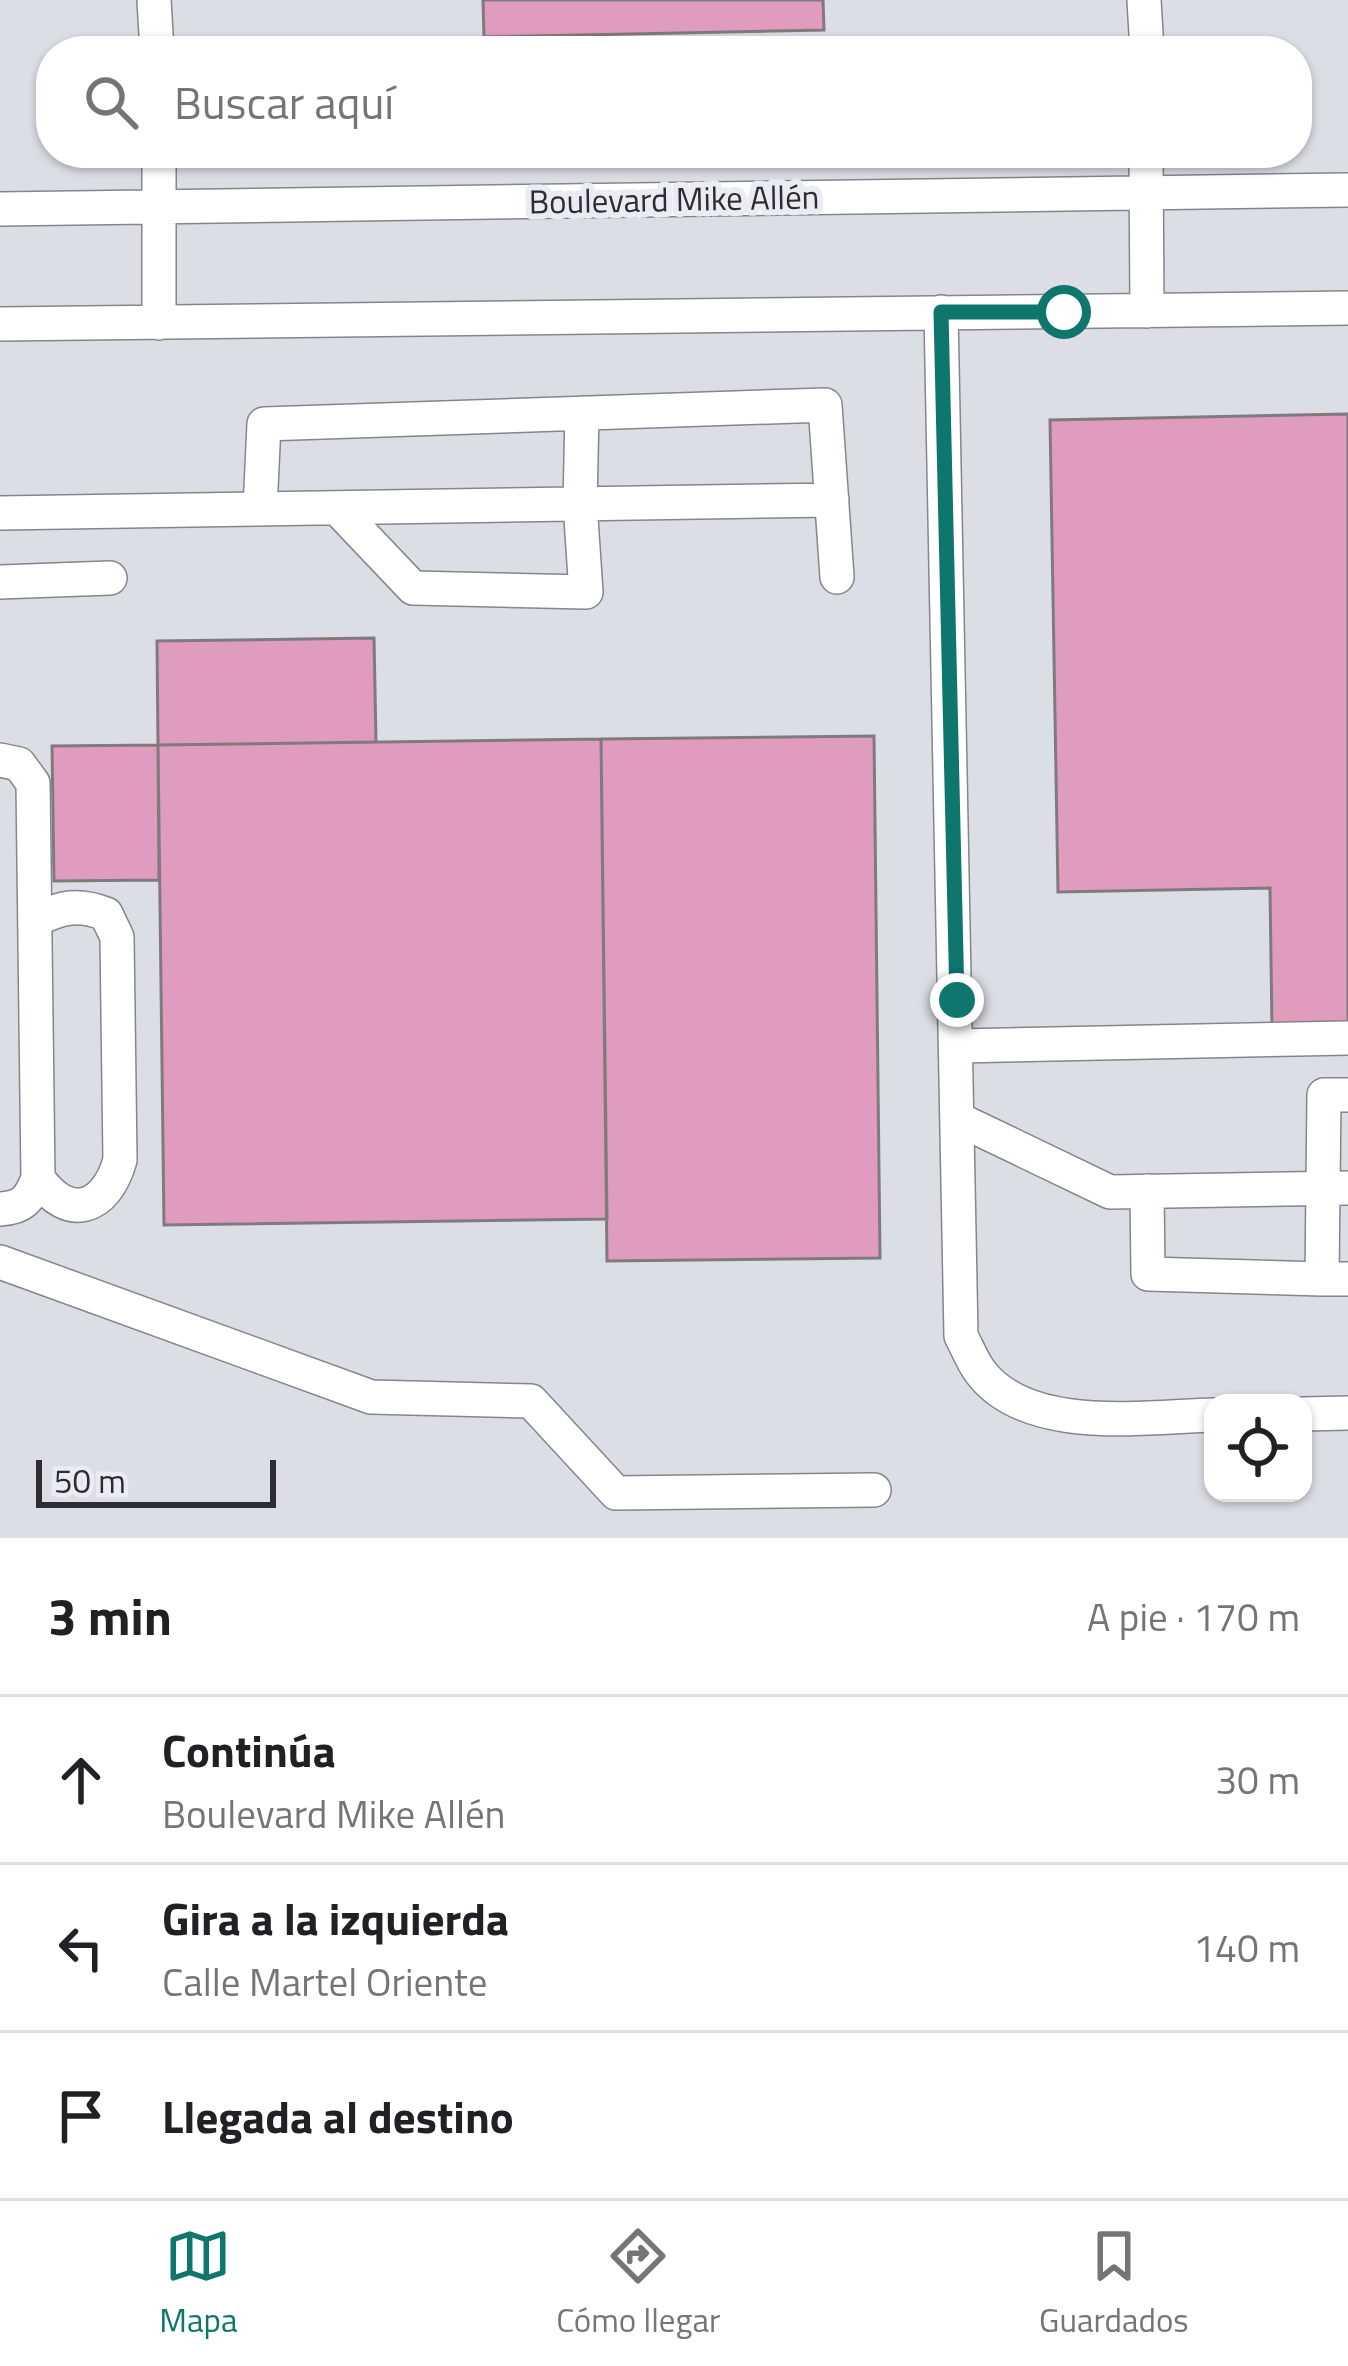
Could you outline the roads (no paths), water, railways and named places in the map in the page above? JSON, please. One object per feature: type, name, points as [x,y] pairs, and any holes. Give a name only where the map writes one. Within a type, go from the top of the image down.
[{"type":"street","points":[[154,0],[156,36]]},
{"type":"street","points":[[1144,0],[1146,36]]},
{"type":"street","points":[[159,168],[159,323]]},
{"type":"street","points":[[1146,168],[1147,311]]},
{"type":"street","name":"Boulevard Mike Allén","points":[[0,209],[1348,190]]},
{"type":"street","points":[[0,324],[1348,308]]},
{"type":"street","points":[[941,312],[961,1336],[980,1372],[1010,1400],[1047,1412],[1097,1418],[1204,1415]]},
{"type":"street","points":[[260,509],[264,424],[825,405],[837,577]]},
{"type":"street","points":[[337,508],[413,588],[586,592],[580,504],[582,413]]},
{"type":"street","points":[[0,513],[832,500]]},
{"type":"street","points":[[0,582],[110,578]]},
{"type":"street","points":[[0,760],[19,764],[33,783],[38,1178],[31,1196],[16,1208],[0,1208]]},
{"type":"street","points":[[35,920],[63,906],[87,906],[106,914],[117,938],[119,1160],[112,1186],[100,1198],[77,1206],[51,1197],[38,1178]]},
{"type":"street","points":[[958,1046],[1348,1038]]},
{"type":"street","points":[[1147,1191],[1148,1274],[1335,1279],[1335,1188],[1324,1095],[1348,1095]]},
{"type":"street","points":[[958,1120],[1110,1192],[1335,1188]]},
{"type":"street","points":[[0,1262],[371,1397],[531,1401],[616,1493],[874,1490]]},
{"type":"street","points":[[1312,1414],[1348,1413]]}]
